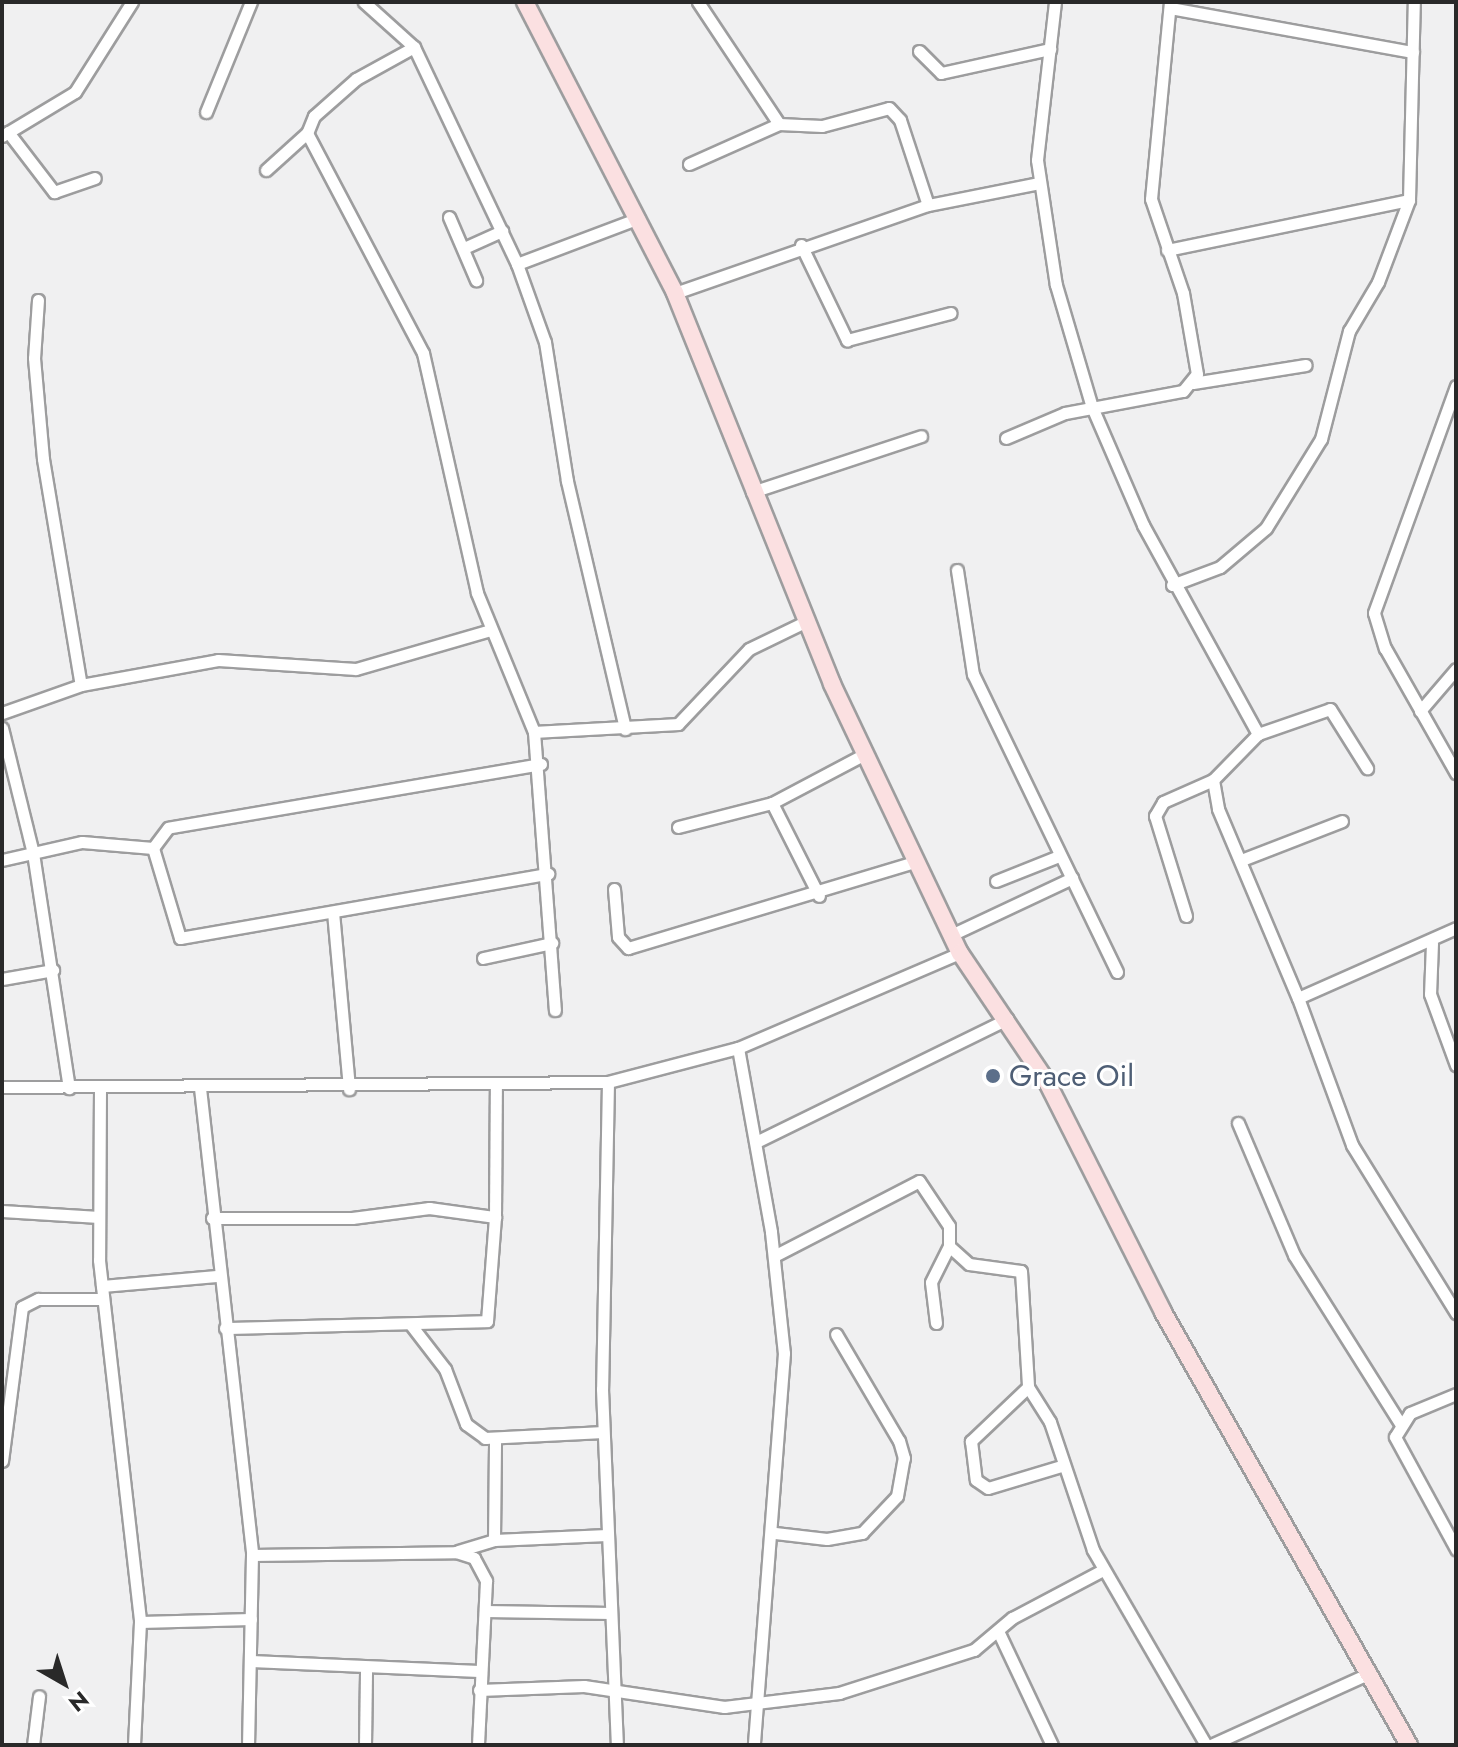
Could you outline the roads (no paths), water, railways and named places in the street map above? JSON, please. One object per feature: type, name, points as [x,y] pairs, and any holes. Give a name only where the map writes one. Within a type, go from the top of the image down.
[{"type":"main road","points":[[525,2],[675,293],[752,492],[863,755],[960,953],[1007,1019],[1409,1745]]},
{"type":"street","points":[[95,178],[54,192],[5,134],[75,92],[132,2]]},
{"type":"street","points":[[206,112],[251,2]]},
{"type":"street","points":[[364,2],[414,47],[517,264],[545,342],[567,481],[625,729]]},
{"type":"street","points":[[698,2],[779,124]]},
{"type":"street","points":[[1055,2],[1039,183],[1056,285],[1092,407],[1172,585],[1258,734]]},
{"type":"street","points":[[1172,585],[1229,561],[1284,506],[1321,439],[1349,331],[1378,282],[1409,200],[1414,2]]},
{"type":"street","points":[[1193,383],[1197,348],[1150,183],[1170,5],[1413,52]]},
{"type":"street","points":[[266,170],[307,133],[314,116],[356,79],[414,47]]},
{"type":"street","points":[[919,51],[941,73],[1050,49]]},
{"type":"street","points":[[689,164],[779,124],[822,126],[889,108],[900,120],[928,205]]},
{"type":"street","points":[[307,133],[423,353],[490,630],[534,732],[541,764],[555,1010]]},
{"type":"street","points":[[675,293],[801,245],[928,205],[1039,183]]},
{"type":"street","points":[[1167,250],[1409,200]]},
{"type":"street","points":[[449,217],[476,280]]},
{"type":"street","points":[[517,264],[639,218]]},
{"type":"street","points":[[464,248],[502,231]]},
{"type":"street","points":[[801,245],[847,340],[951,313]]},
{"type":"street","points":[[38,300],[34,358],[43,459],[81,685]]},
{"type":"street","points":[[1006,438],[1092,407],[1165,397],[1193,383],[1306,365]]},
{"type":"street","points":[[1456,386],[1374,613],[1420,711],[1456,773]]},
{"type":"street","points":[[752,492],[921,436]]},
{"type":"street","points":[[957,570],[973,674],[1117,972]]},
{"type":"street","points":[[534,732],[678,724],[749,649],[807,621]]},
{"type":"street","points":[[2,713],[81,685],[218,660],[356,669],[490,630]]},
{"type":"street","points":[[1420,711],[1456,669]]},
{"type":"street","points":[[1186,916],[1155,816],[1163,802],[1213,780],[1258,734],[1330,709],[1367,768]]},
{"type":"street","points":[[2,728],[33,853],[69,1088]]},
{"type":"street","points":[[678,827],[772,803],[863,755]]},
{"type":"street","points":[[153,848],[168,828],[541,764]]},
{"type":"street","points":[[1213,780],[1218,809],[1244,859],[1352,1145],[1456,1313]]},
{"type":"street","points":[[772,803],[819,896]]},
{"type":"street","points":[[1244,859],[1342,821]]},
{"type":"street","points":[[2,860],[95,841],[153,848]]},
{"type":"street","points":[[153,848],[180,938],[548,874]]},
{"type":"street","points":[[996,881],[1059,856]]},
{"type":"street","points":[[614,889],[618,937],[628,948],[819,896],[914,862]]},
{"type":"street","points":[[951,935],[1072,878]]},
{"type":"street","points":[[333,912],[349,1089]]},
{"type":"street","points":[[1298,998],[1432,943],[1456,928]]},
{"type":"street","points":[[483,958],[552,943]]},
{"type":"street","points":[[1432,943],[1430,994],[1456,1065]]},
{"type":"street","points":[[2,1087],[349,1089],[608,1082],[738,1048],[960,953]]},
{"type":"street","points":[[2,979],[53,970]]},
{"type":"street","points":[[756,1142],[1007,1019]]},
{"type":"street","points":[[738,1048],[774,1256],[784,1383],[775,1533],[754,1745]]},
{"type":"street","points":[[608,1082],[603,1432],[617,1745]]},
{"type":"street","points":[[225,1328],[487,1321],[495,1217],[496,1086]]},
{"type":"street","points":[[100,1088],[102,1286],[140,1622],[134,1745]]},
{"type":"street","points":[[200,1088],[217,1276],[252,1555],[248,1745]]},
{"type":"street","points":[[1238,1123],[1294,1255],[1400,1423],[1397,1448],[1456,1549]]},
{"type":"street","points":[[774,1256],[919,1181],[949,1226],[949,1246],[931,1282],[936,1323]]},
{"type":"street","points":[[212,1218],[352,1218],[429,1208],[495,1217]]},
{"type":"street","points":[[2,1211],[99,1217]]},
{"type":"street","points":[[949,1246],[972,1266],[1021,1271],[1028,1387],[1064,1465],[1103,1570],[1208,1745],[1370,1673]]},
{"type":"street","points":[[102,1286],[217,1276]]},
{"type":"street","points":[[2,1461],[4,1408],[22,1307],[38,1299],[103,1299]]},
{"type":"street","points":[[411,1325],[445,1369],[466,1424],[495,1440],[603,1432]]},
{"type":"street","points":[[775,1533],[827,1539],[862,1533],[900,1485],[899,1441],[836,1334]]},
{"type":"street","points":[[1028,1387],[971,1441],[976,1480],[988,1488],[1064,1465]]},
{"type":"street","points":[[1400,1423],[1456,1394]]},
{"type":"street","points":[[494,1540],[495,1440]]},
{"type":"street","points":[[252,1555],[456,1552],[494,1540],[607,1535]]},
{"type":"street","points":[[456,1552],[480,1565],[485,1611],[479,1671],[478,1745]]},
{"type":"street","points":[[479,1690],[614,1689],[671,1702],[758,1707],[905,1675],[974,1650],[1038,1602],[1103,1570]]},
{"type":"street","points":[[485,1611],[611,1613]]},
{"type":"street","points":[[140,1622],[251,1619]]},
{"type":"street","points":[[999,1633],[1052,1745]]},
{"type":"street","points":[[251,1661],[366,1669],[479,1671]]},
{"type":"street","points":[[365,1745],[366,1669]]},
{"type":"street","points":[[33,1745],[39,1696]]},
{"type":"place","name":"Grace Oil","points":[[993,1076]]}]
